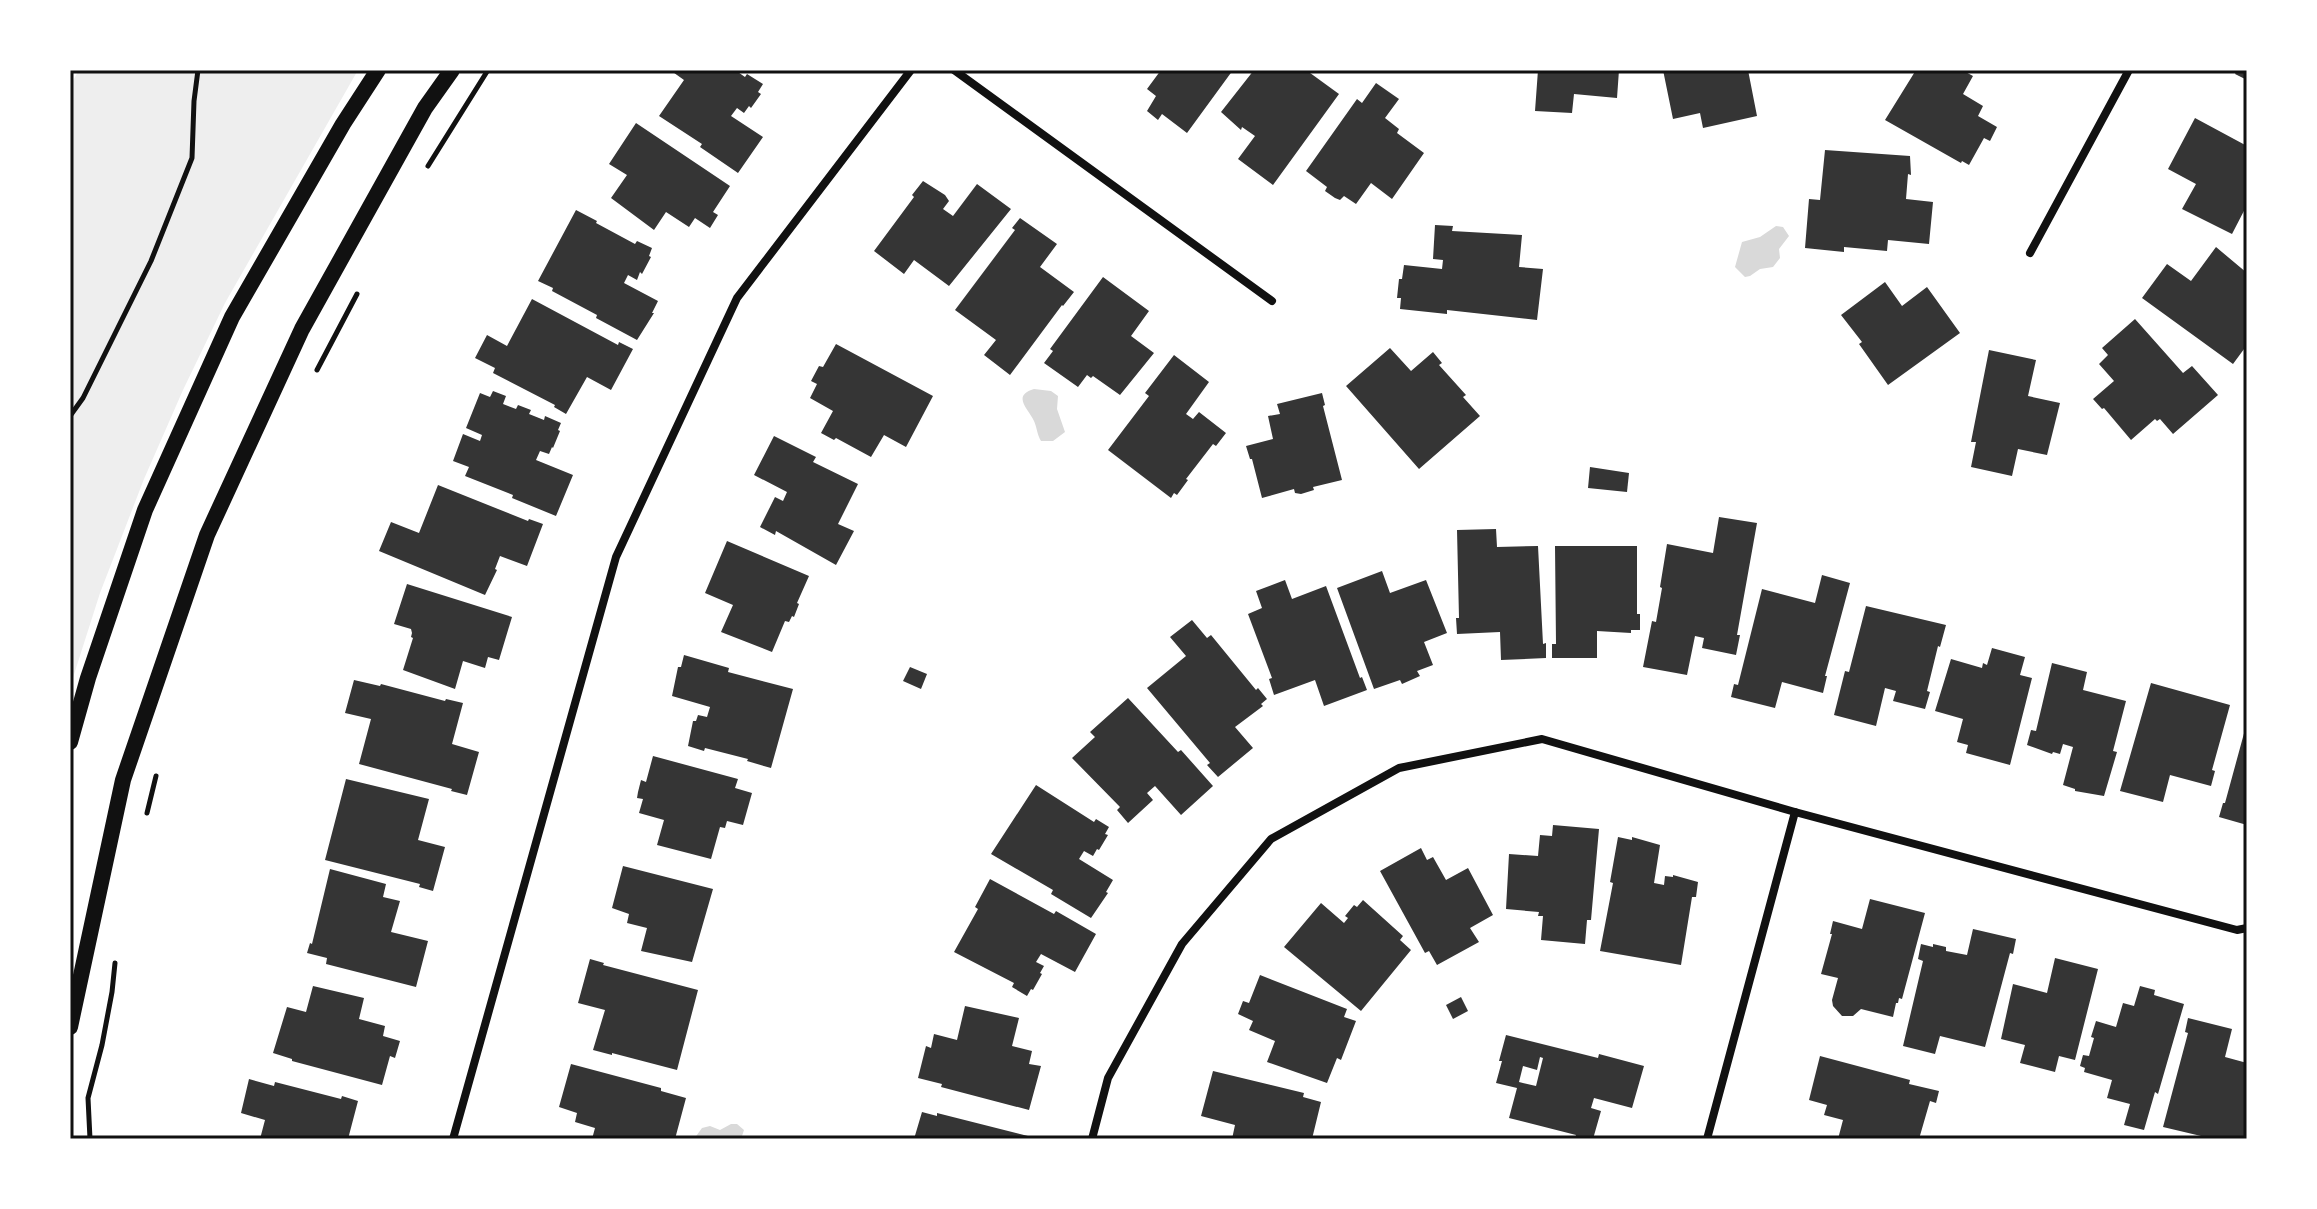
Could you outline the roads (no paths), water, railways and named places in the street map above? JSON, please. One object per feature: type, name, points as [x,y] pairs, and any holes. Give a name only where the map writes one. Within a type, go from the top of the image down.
[{"type":"main road","points":[[70,742],[88,678],[145,510],[207,372],[240,304],[343,124],[378,70]]},
{"type":"main road","points":[[70,1027],[123,780],[207,535],[302,329],[425,108],[452,70]]},
{"type":"street","points":[[453,1139],[616,557],[737,298],[911,70]]},
{"type":"street","points":[[954,70],[1272,301]]},
{"type":"street","points":[[2030,253],[2129,70]]},
{"type":"street","points":[[1092,1139],[1108,1078],[1182,944],[1271,839],[1399,768],[1542,739],[1795,812],[2237,930],[2247,928]]},
{"type":"street","points":[[1707,1139],[1795,812]]}]
